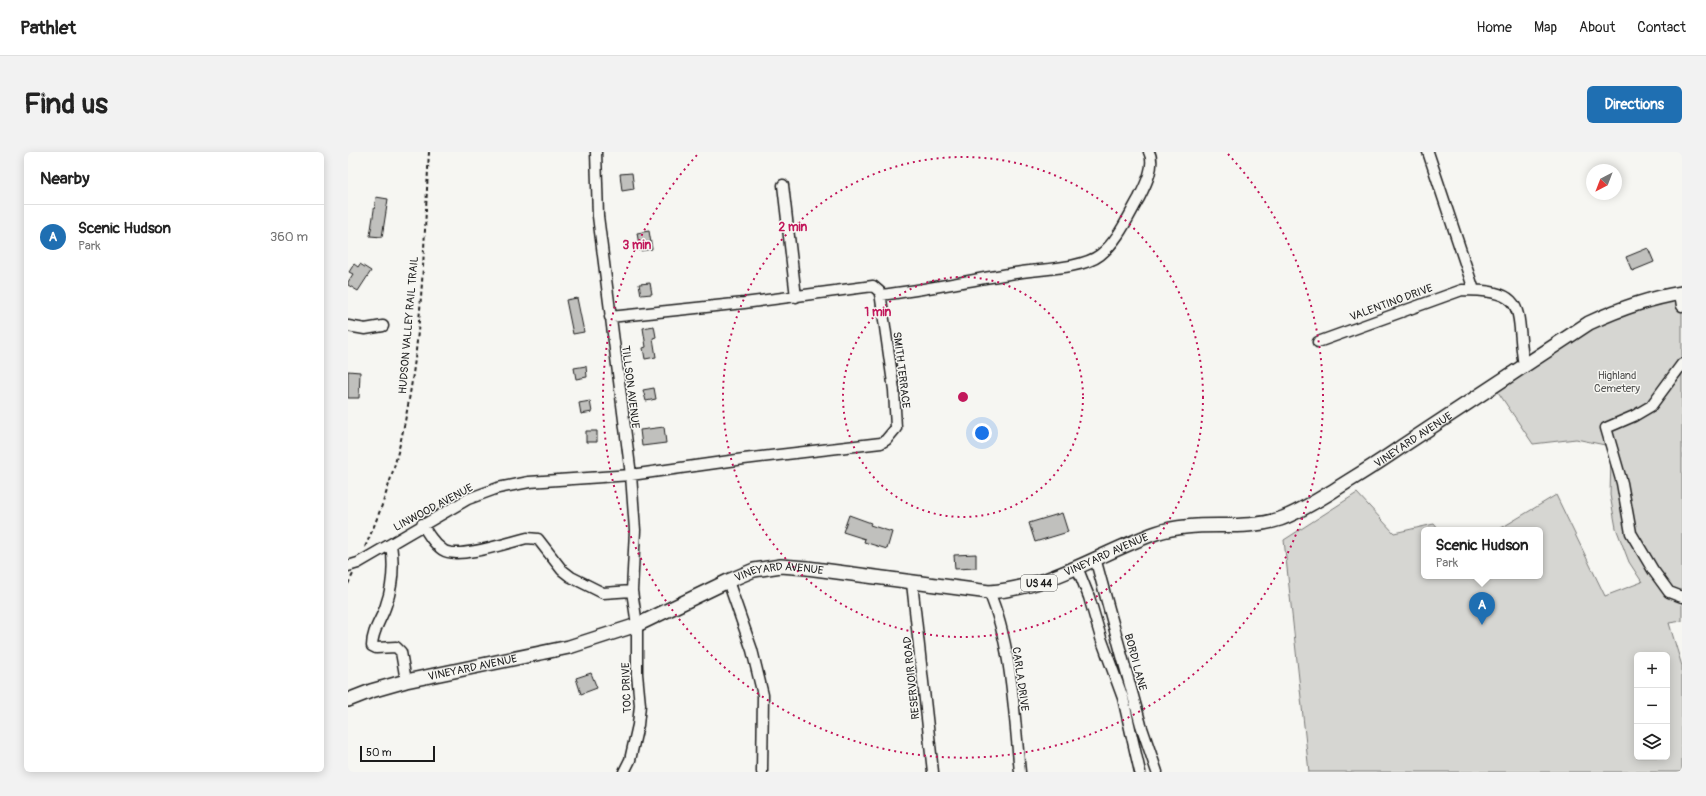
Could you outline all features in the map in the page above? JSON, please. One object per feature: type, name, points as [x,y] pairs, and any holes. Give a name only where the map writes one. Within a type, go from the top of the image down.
[{"type":"main road","name":"VINEYARD AVENUE","points":[[348,700],[371,691],[406,681],[569,647],[637,625],[754,570],[781,566],[817,569],[912,583],[989,592],[1030,586],[1159,532],[1184,527],[1259,524],[1279,519],[1305,508],[1378,463],[1589,323],[1612,312],[1666,295],[1681,297]]},
{"type":"street","name":"TILLSON AVENUE","points":[[596,152],[598,216],[631,475],[635,530],[632,591],[637,625]]},
{"type":"street","points":[[610,317],[796,297],[873,286],[878,289],[880,295],[920,291],[1015,273],[1072,266],[1099,256],[1115,239],[1140,194],[1150,171],[1150,152]]},
{"type":"street","points":[[1428,152],[1474,290]]},
{"type":"street","points":[[782,186],[796,297]]},
{"type":"street","name":"VALENTINO DRIVE","points":[[1318,342],[1462,290],[1474,290],[1501,294],[1513,300],[1518,312],[1524,366]]},
{"type":"street","name":"SMITH TERRACE","points":[[631,475],[744,459],[845,448],[886,440],[896,428],[896,421],[894,390],[880,295]]},
{"type":"street","points":[[348,326],[365,329],[383,326]]},
{"type":"street","points":[[1682,364],[1651,406],[1634,416],[1606,428],[1622,483],[1631,533],[1653,570],[1669,592],[1682,597]]},
{"type":"street","name":"LINWOOD AVENUE","points":[[348,566],[358,563],[422,524],[468,499],[498,488],[529,482],[631,475]]},
{"type":"street","points":[[422,524],[435,544],[451,554],[533,538],[538,539],[562,570],[571,577],[603,593],[632,591]]},
{"type":"street","points":[[391,544],[394,566],[386,605],[372,639],[372,646],[376,648],[396,647],[401,652],[406,681]]},
{"type":"street","name":"BORDI LANE","points":[[1095,558],[1141,725],[1157,772]]},
{"type":"street","points":[[1077,567],[1090,597],[1101,638],[1123,698],[1140,772]]},
{"type":"street","points":[[728,581],[752,650],[762,695],[762,772]]},
{"type":"street","name":"RESERVOIR ROAD","points":[[912,583],[933,772]]},
{"type":"street","name":"CARLA DRIVE","points":[[989,592],[998,613],[1002,628],[1013,701],[1020,772]]},
{"type":"street","name":"TOC DRIVE","points":[[624,772],[630,760],[638,725],[640,705],[637,674],[637,625]]},
{"type":"path","name":"HUDSON VALLEY RAIL TRAIL","points":[[348,584],[388,489],[402,440],[412,388],[418,332],[429,152]]},
{"type":"green space","name":"Highland Cemetery","points":[[1682,293],[1682,621],[1669,623],[1682,666],[1682,772],[1309,772],[1284,540],[1357,493],[1394,533],[1434,524],[1436,527],[1421,527],[1421,579],[1543,579],[1543,527],[1503,527],[1556,495],[1605,596],[1642,582],[1629,562],[1616,528],[1610,495],[1611,458],[1605,445],[1576,439],[1533,444],[1494,386],[1589,323]]},
{"type":"building","points":[[632,173],[634,189],[622,191],[620,174]]},
{"type":"building","points":[[376,197],[388,199],[382,237],[370,236]]},
{"type":"building","points":[[649,231],[652,249],[640,251],[637,233]]},
{"type":"building","points":[[1648,248],[1654,262],[1632,271],[1626,257]]},
{"type":"building","points":[[354,264],[358,267],[360,264],[371,271],[358,291],[348,285],[348,282],[353,274],[349,272]]},
{"type":"building","points":[[650,283],[652,294],[641,295],[639,284]]},
{"type":"building","points":[[577,298],[584,332],[573,334],[566,300]]},
{"type":"building","points":[[654,326],[656,337],[653,338],[656,357],[645,359],[643,348],[646,347],[643,328]]},
{"type":"building","points":[[586,366],[587,377],[576,379],[574,368]]},
{"type":"building","points":[[348,371],[360,372],[359,398],[348,398]]},
{"type":"building","points":[[654,388],[656,399],[646,401],[643,390]]},
{"type":"building","points":[[590,401],[592,412],[581,414],[579,403]]},
{"type":"building","points":[[664,427],[666,443],[642,446],[640,430]]},
{"type":"building","points":[[586,431],[597,431],[597,442],[586,442]]},
{"type":"building","points":[[1062,513],[1068,532],[1035,542],[1029,523]]},
{"type":"building","points":[[849,515],[871,523],[870,525],[892,532],[887,549],[864,542],[865,539],[843,532]]},
{"type":"building","points":[[976,554],[976,568],[955,569],[954,555]]},
{"type":"building","points":[[591,673],[597,688],[581,694],[576,678]]},
{"type":"place","name":"Scenic Hudson","points":[[1482,625]]}]
